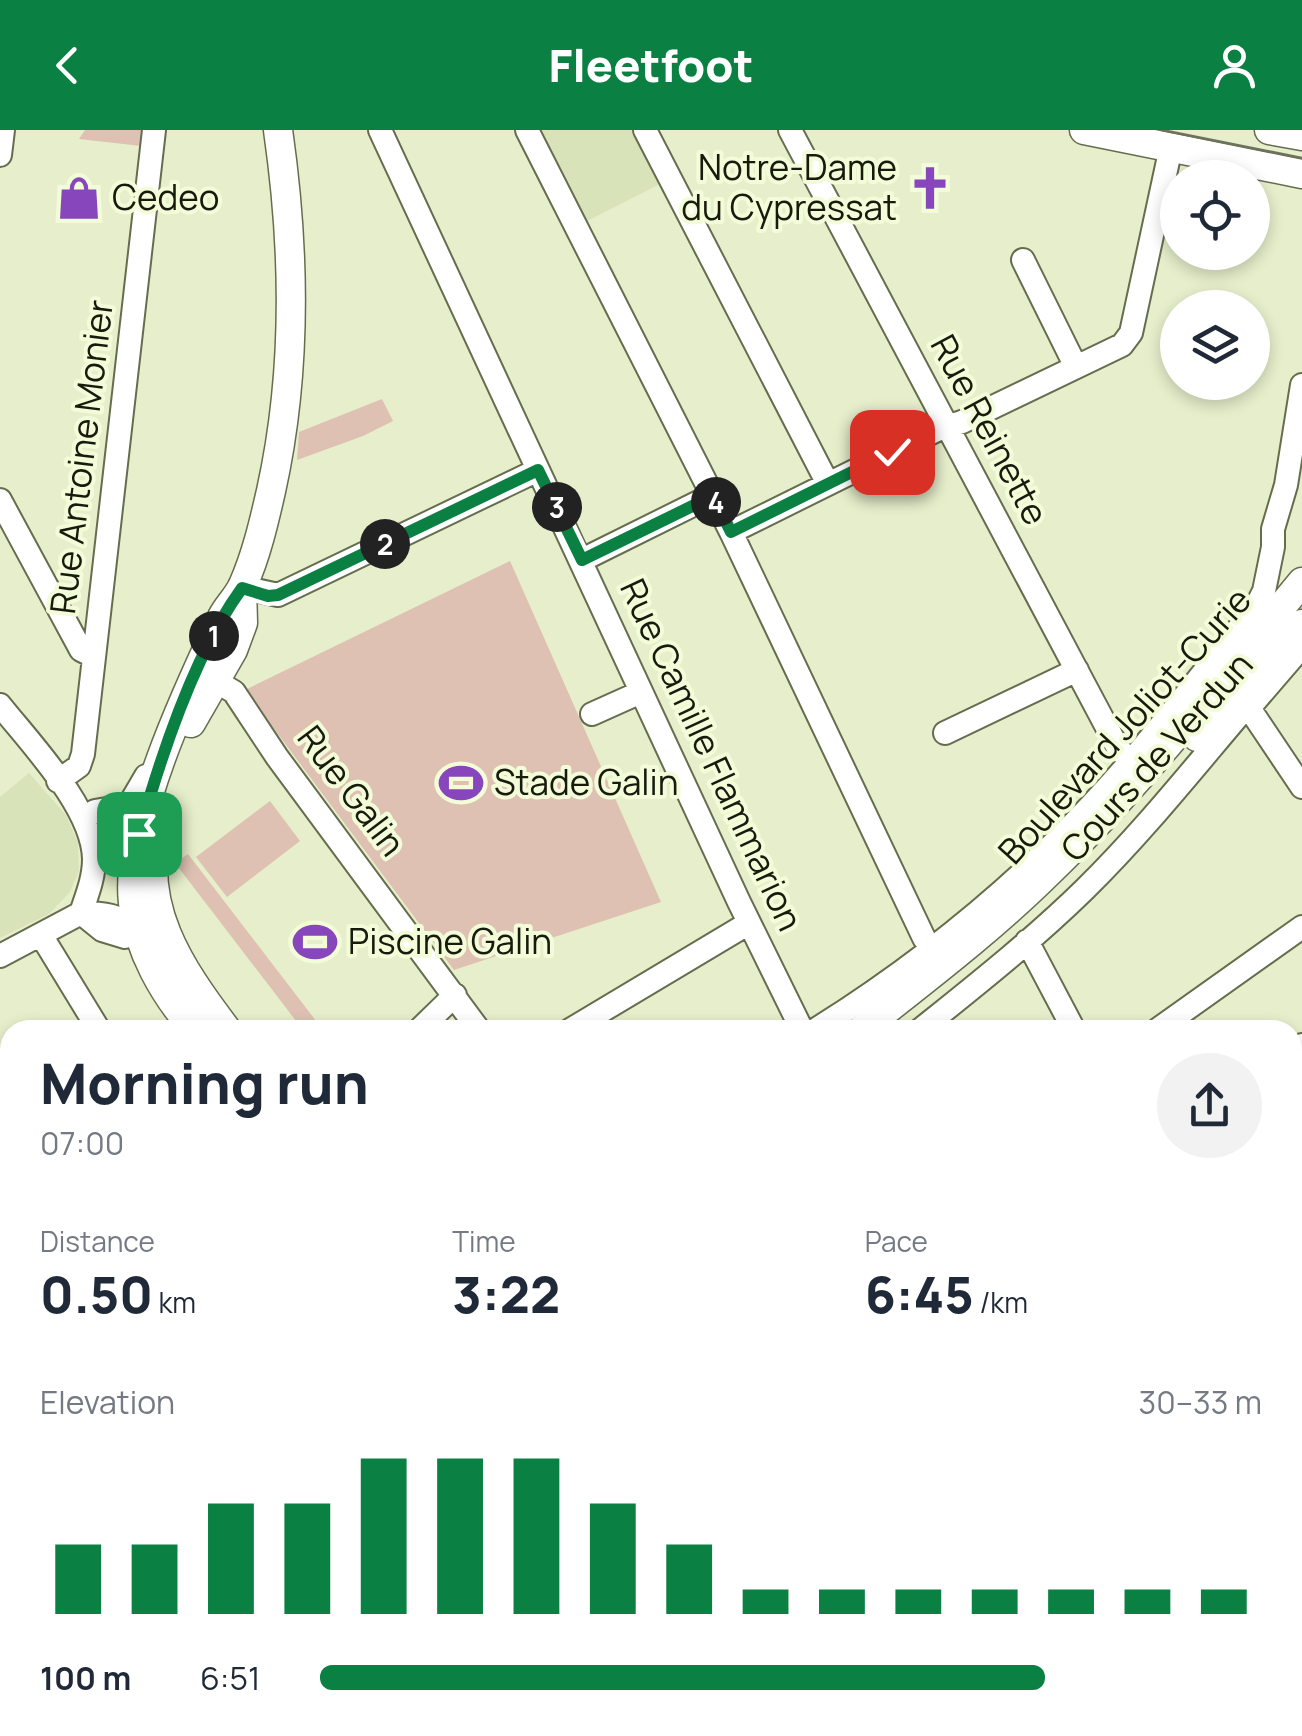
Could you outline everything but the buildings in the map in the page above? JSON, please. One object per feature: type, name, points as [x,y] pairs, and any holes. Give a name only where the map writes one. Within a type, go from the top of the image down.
[{"type":"main road","points":[[187,1020],[168,996],[149,926],[155,902],[154,849],[224,612],[242,588],[272,489],[287,382],[290,259],[278,130]]},
{"type":"main road","points":[[1084,130],[1302,174]]},
{"type":"main road","points":[[1269,130],[1302,136]]},
{"type":"main road","name":"Boulevard Joliot-Curie","points":[[872,1020],[1048,874],[1141,774],[1302,582]]},
{"type":"main road","name":"Boulevard Joliot-Curie","points":[[901,1020],[1015,929],[1112,834],[1197,737],[1302,604]]},
{"type":"main road","points":[[1197,737],[1302,624]]},
{"type":"main road","points":[[208,675],[169,740],[146,806],[134,861],[132,898],[220,1020]]},
{"type":"street","points":[[0,155],[3,130]]},
{"type":"street","name":"Rue Antoine Monier","points":[[58,781],[82,761],[154,130]]},
{"type":"street","name":"Rue Camille Flammarion","points":[[380,130],[797,1020]]},
{"type":"street","points":[[527,130],[731,532],[932,949]]},
{"type":"street","points":[[646,130],[828,484]]},
{"type":"street","name":"Rue Reinette","points":[[790,130],[1119,750],[1130,759]]},
{"type":"street","points":[[731,532],[1122,345],[1132,333],[1171,147]]},
{"type":"street","points":[[1023,260],[1076,367]]},
{"type":"street","points":[[829,1020],[932,949],[1061,836],[1256,606],[1264,591],[1274,547],[1273,529],[1292,454],[1302,385]]},
{"type":"street","points":[[242,588],[278,595],[538,470]]},
{"type":"street","points":[[582,560],[713,496]]},
{"type":"street","points":[[0,500],[81,650],[94,656]]},
{"type":"street","name":"Cours de Verdun","points":[[932,1020],[1027,942],[1130,842],[1298,651],[1302,641]]},
{"type":"street","points":[[945,733],[1077,670]]},
{"type":"street","name":"Rue Galin","points":[[208,675],[234,692],[473,1020]]},
{"type":"street","points":[[592,714],[641,692]]},
{"type":"street","points":[[0,705],[84,819],[94,861],[81,913],[0,956]]},
{"type":"street","points":[[195,716],[223,707],[259,729]]},
{"type":"street","points":[[1249,708],[1302,787]]},
{"type":"street","points":[[84,819],[95,811],[129,804],[169,740]]},
{"type":"street","points":[[81,913],[102,930],[124,938],[149,926]]},
{"type":"street","points":[[587,1020],[749,923]]},
{"type":"street","points":[[1171,1020],[1302,927]]},
{"type":"street","points":[[41,935],[92,1020]]},
{"type":"street","points":[[1027,942],[1069,1020]]},
{"type":"street","points":[[421,1020],[456,994]]},
{"type":"street","points":[[428,1020],[435,1011]]},
{"type":"shaded area","points":[[85,130],[142,130],[141,146],[79,139]]},
{"type":"shaded area","points":[[541,130],[635,130],[662,183],[587,221]]},
{"type":"shaded area","points":[[382,399],[393,421],[297,460],[299,432]]},
{"type":"shaded area","name":"Stade Galin","points":[[510,561],[661,902],[454,970],[245,690]]},
{"type":"shaded area","points":[[29,773],[66,815],[78,843],[79,871],[70,892],[49,914],[0,938],[0,797]]},
{"type":"shaded area","points":[[270,801],[300,841],[227,897],[196,857]]},
{"type":"shaded area","points":[[188,854],[315,1020],[295,1020],[175,863]]},
{"type":"tram line","points":[[1162,130],[1302,158]]},
{"type":"place","name":"Notre-Dame du Cypressat","points":[[930,188]]},
{"type":"place","name":"Cedeo","points":[[79,198]]},
{"type":"place","name":"Stade Galin","points":[[461,783]]},
{"type":"place","name":"Piscine Galin","points":[[315,942]]},
{"type":"route","points":[[139,834],[178,715],[224,612],[242,588],[278,595],[538,470],[582,560],[713,496],[731,532],[892,452]]}]
